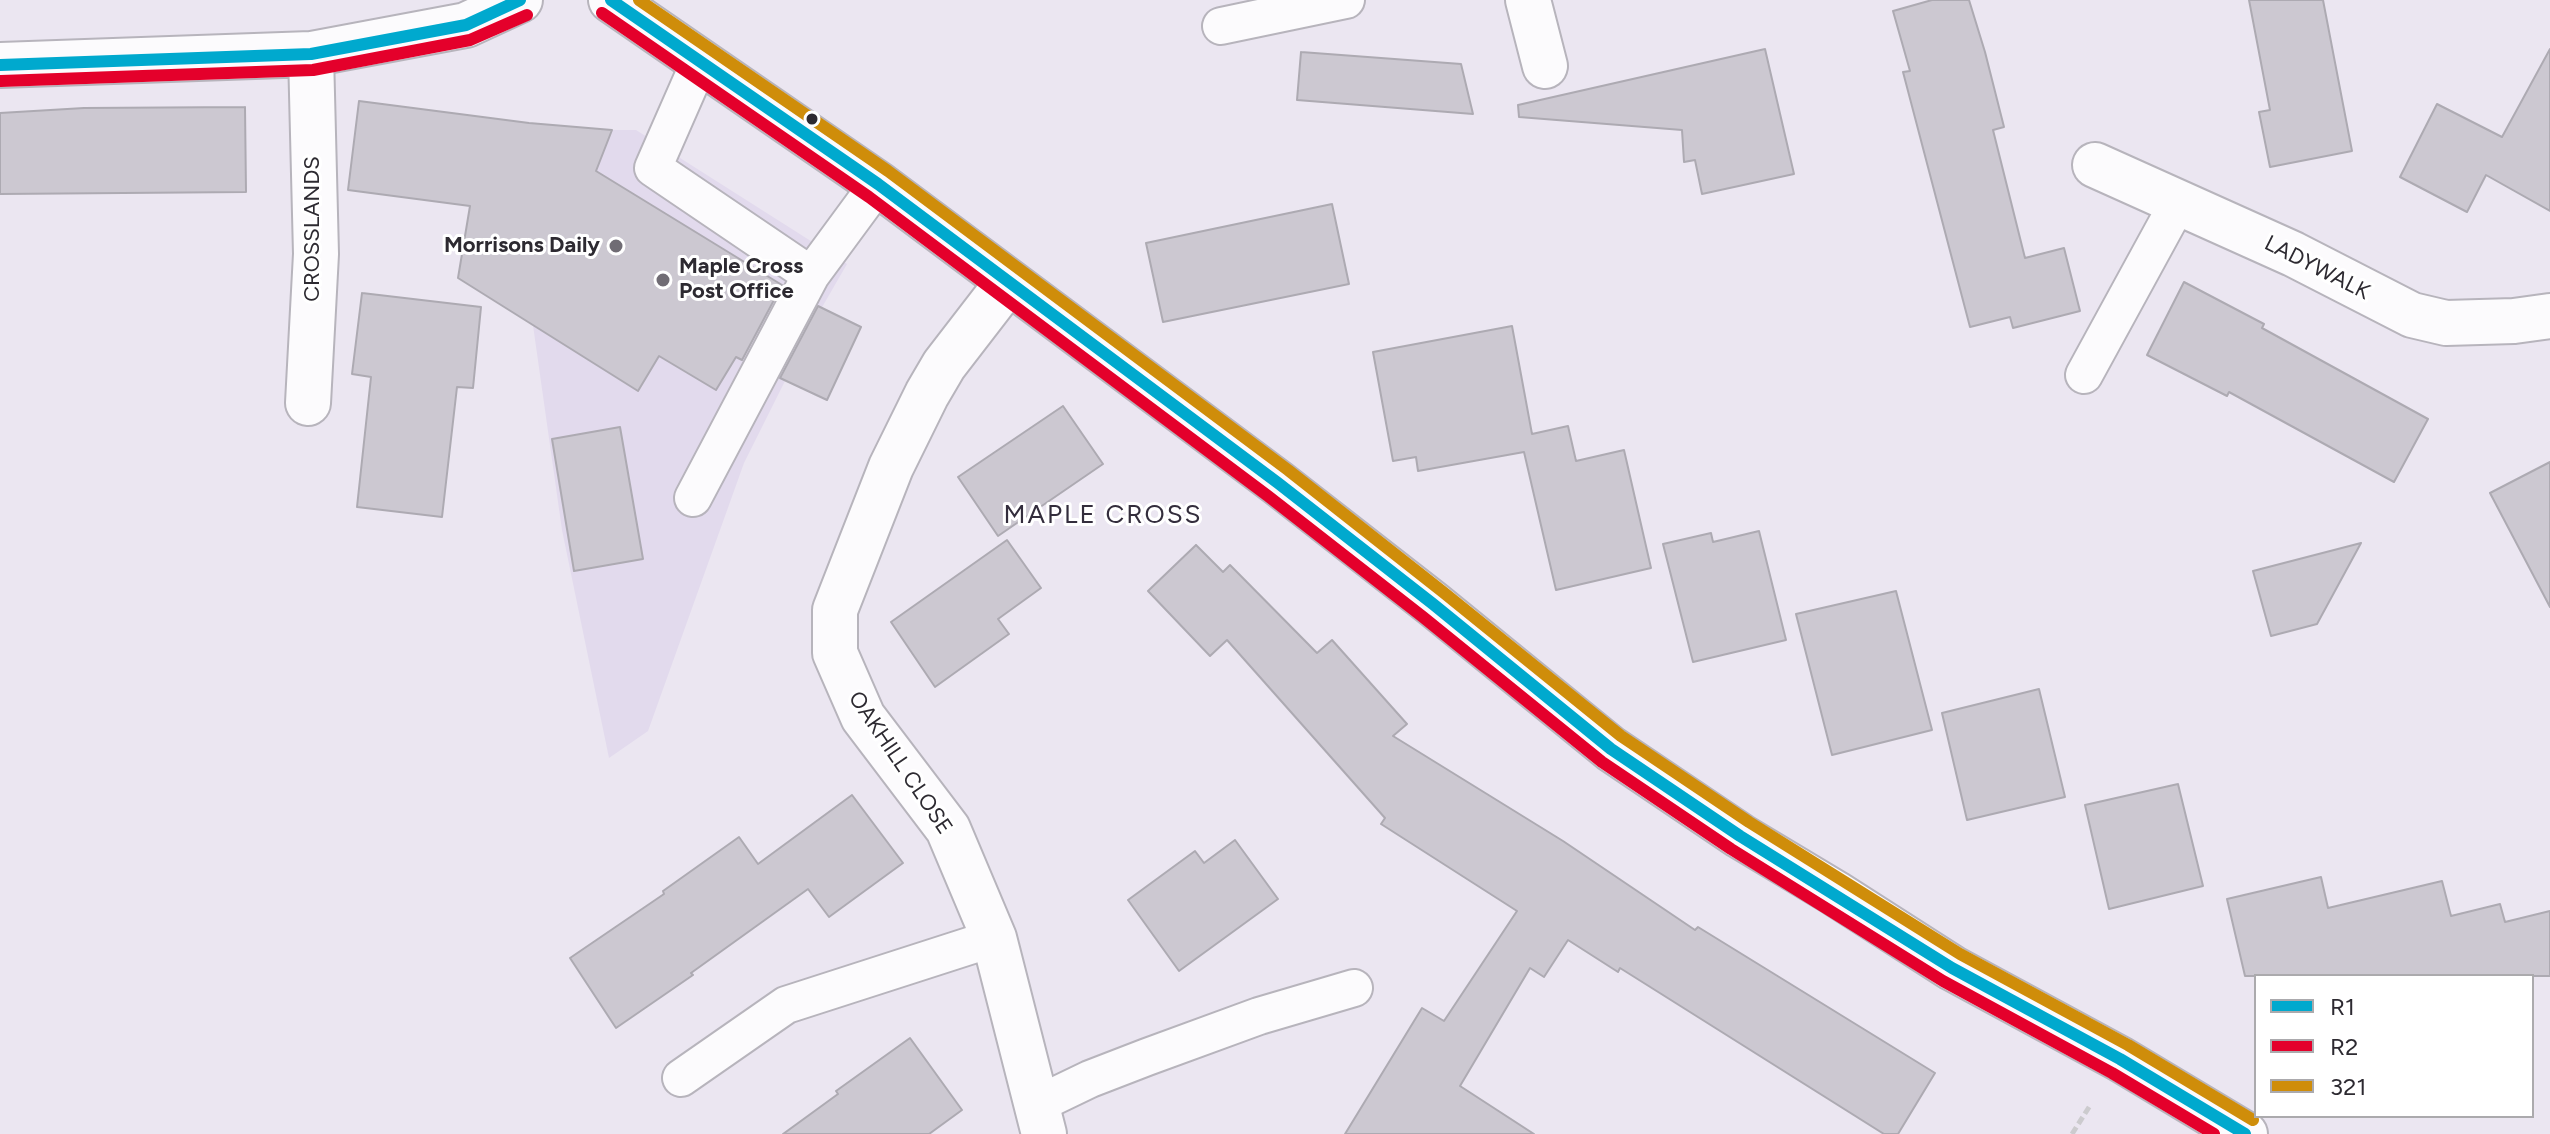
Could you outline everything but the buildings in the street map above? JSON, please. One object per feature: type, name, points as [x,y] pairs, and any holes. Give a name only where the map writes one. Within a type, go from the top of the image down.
[{"type":"street","points":[[0,65],[311,54],[466,25],[520,0]]},
{"type":"street","points":[[611,0],[878,184],[1278,483],[1611,749],[1740,836],[1952,968],[2120,1059],[2245,1134]]},
{"type":"street","points":[[1528,0],[1545,66]]},
{"type":"street","name":"CROSSLANDS","points":[[308,403],[316,254],[311,54]]},
{"type":"street","name":"LADYWALK","points":[[2095,165],[2293,254],[2412,315],[2446,323],[2514,321],[2550,316]]},
{"type":"street","name":"OAKHILL CLOSE","points":[[1008,282],[967,333],[927,394],[891,467],[835,610],[835,653],[863,717],[948,829],[994,938],[1040,1119]]},
{"type":"lane","points":[[1221,26],[1346,0]]},
{"type":"lane","points":[[700,61],[653,168],[811,275]]},
{"type":"lane","points":[[693,498],[811,275],[878,184]]},
{"type":"lane","points":[[2084,375],[2178,203]]},
{"type":"lane","points":[[681,1078],[786,1005],[994,938]]},
{"type":"lane","points":[[1040,1119],[1090,1079],[1259,1016],[1354,988]]},
{"type":"shaded area","points":[[612,130],[636,130],[847,264],[821,309],[744,463],[648,731],[609,758],[562,530],[528,290]]},
{"type":"transit line","name":"R1","points":[[0,65],[311,54],[466,25],[520,0]]},
{"type":"transit line","name":"R1","points":[[611,0],[878,184],[1278,483],[1611,749],[1740,836],[1952,968],[2120,1059],[2245,1134]]},
{"type":"transit line","name":"321","points":[[639,0],[888,171],[1288,470],[1621,736],[1749,822],[1960,954],[2128,1045],[2253,1120]]},
{"type":"transit line","name":"R2","points":[[602,13],[869,197],[1268,496],[1602,762],[1731,849],[1943,981],[2112,1073],[2214,1134]]},
{"type":"transit line","name":"R2","points":[[1,81],[313,70],[470,40],[527,15]]},
{"type":"place","name":"Morrisons Daily","points":[[616,246]]},
{"type":"place","name":"Maple Cross Post Office","points":[[663,280]]},
{"type":"district","name":"MAPLE CROSS","points":[[1103,515]]}]
